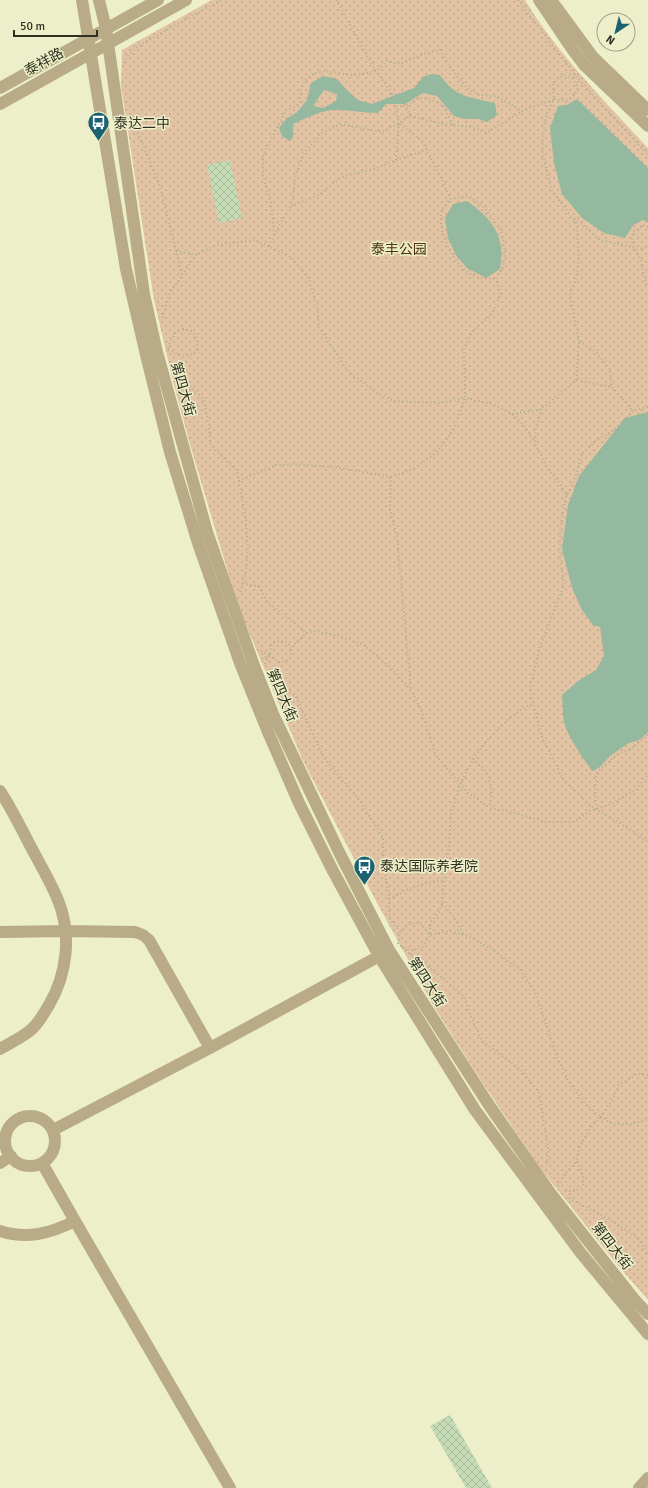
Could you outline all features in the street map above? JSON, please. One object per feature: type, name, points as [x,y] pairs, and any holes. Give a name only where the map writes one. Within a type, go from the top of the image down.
[{"type":"street","name":"第四大街","points":[[82,0],[126,269],[170,452],[198,543],[240,663],[290,782],[333,871],[389,951],[488,1105],[554,1190],[634,1299],[648,1314]]},
{"type":"street","name":"第四大街","points":[[99,0],[106,29],[144,294],[157,352],[207,532],[258,664],[273,714],[302,776],[389,951],[475,1110],[580,1252],[648,1334]]},
{"type":"street","name":"泰祥路","points":[[0,88],[158,0]]},
{"type":"street","name":"泰祥路","points":[[0,104],[186,0]]},
{"type":"street","points":[[539,0],[555,26],[584,65],[648,126]]},
{"type":"street","points":[[551,0],[593,57],[648,110]]},
{"type":"street","points":[[0,791],[59,901],[66,931],[66,953],[63,971],[50,1003],[33,1027],[24,1035],[0,1049]]},
{"type":"street","points":[[0,932],[134,932],[143,935],[149,940],[210,1048]]},
{"type":"street","points":[[53,1130],[210,1048],[389,951]]},
{"type":"street","points":[[24,1117],[37,1117],[46,1122],[53,1130],[55,1140],[54,1150],[42,1163],[32,1166],[16,1161],[6,1147],[6,1138],[9,1129],[15,1121],[24,1117]]},
{"type":"street","points":[[0,1163],[11,1156]]},
{"type":"street","points":[[42,1163],[230,1488]]},
{"type":"street","points":[[0,1231],[21,1235],[42,1234],[61,1228],[75,1221]]},
{"type":"street","points":[[639,1488],[648,1478]]},
{"type":"path","points":[[123,68],[126,58],[138,46],[221,0]]},
{"type":"path","points":[[336,0],[376,71],[392,94],[399,124],[396,160]]},
{"type":"path","points":[[274,235],[271,203],[263,177],[263,155],[286,110],[296,106],[301,101],[300,91],[303,82],[313,73],[325,70],[340,74],[356,75],[376,71],[387,61],[400,64],[426,53],[440,50],[451,69],[467,88],[479,95],[496,96],[522,111]]},
{"type":"path","points":[[572,78],[584,65]]},
{"type":"path","points":[[268,246],[290,206],[296,174],[304,153],[322,134],[340,124],[382,132],[399,124],[410,116],[453,125],[472,127],[487,133],[522,111],[554,99],[563,101],[572,98],[578,88],[572,78],[564,75],[557,78],[553,84],[554,99],[545,119],[542,151],[551,189],[569,214],[600,240],[624,245],[635,250],[648,247]]},
{"type":"path","points":[[392,94],[399,94],[410,116]]},
{"type":"path","points":[[395,106],[406,106],[419,98],[430,99],[443,106],[453,125]]},
{"type":"path","points":[[129,112],[160,186],[182,275]]},
{"type":"path","points":[[399,124],[423,142],[450,199]]},
{"type":"path","points":[[290,206],[319,196],[334,182],[345,176],[374,169],[427,150]]},
{"type":"path","points":[[239,481],[276,465],[295,464],[342,468],[391,477],[410,471],[435,455],[452,433],[461,412],[465,398],[464,348],[473,331],[491,315],[501,294],[496,279],[504,265],[505,250],[501,230],[483,206],[468,196],[450,199],[441,214],[443,232],[450,251],[462,269],[475,276],[496,279]]},
{"type":"path","points":[[513,414],[542,409],[576,380],[579,341],[570,295],[577,276],[579,256],[577,228],[574,218]]},
{"type":"path","points":[[648,227],[643,225],[633,232],[631,240],[642,264],[644,280],[648,286]]},
{"type":"path","points":[[162,320],[170,295],[196,255],[216,245],[255,240],[291,257],[309,279],[317,306],[320,327],[347,370],[374,391],[393,401],[440,403],[465,398],[492,404],[513,414],[526,428],[547,468],[560,484],[567,496]]},
{"type":"path","points":[[176,251],[196,255]]},
{"type":"path","points":[[183,329],[192,331],[197,338],[197,347],[192,354],[188,356],[180,355],[167,349],[172,337],[183,329]]},
{"type":"path","points":[[579,341],[596,352],[610,368],[612,387],[633,411]]},
{"type":"path","points":[[166,342],[169,356]]},
{"type":"path","points":[[172,370],[203,398],[208,420],[211,446],[237,471],[245,515],[248,547],[246,570],[240,593]]},
{"type":"path","points":[[576,380],[612,387]]},
{"type":"path","points":[[648,407],[633,411],[612,431],[594,442],[582,454],[575,479],[567,496],[560,530],[560,557],[564,585],[540,647],[530,688],[541,734],[564,781],[591,806],[648,842]]},
{"type":"path","points":[[535,443],[536,429],[542,409]]},
{"type":"path","points":[[391,477],[390,509],[396,537],[411,690]]},
{"type":"path","points":[[243,583],[259,587],[268,602],[308,633]]},
{"type":"path","points":[[291,647],[308,633],[315,631],[339,636],[364,645],[392,669],[411,690],[421,710],[436,756],[467,792],[490,808],[511,812],[546,822],[574,822],[590,811],[611,804],[636,790],[648,775]]},
{"type":"path","points":[[258,664],[270,655],[271,646],[276,641],[286,642],[291,647],[292,652],[290,658],[285,662],[278,662],[270,655],[259,650]]},
{"type":"path","points":[[258,664],[270,655]]},
{"type":"path","points":[[271,680],[296,697],[324,758],[356,796],[383,837],[384,868],[389,899],[389,918],[400,932]]},
{"type":"path","points":[[389,951],[422,948],[430,935],[430,922],[439,912],[442,902],[449,847],[451,814],[460,785],[473,759],[486,740],[522,709],[533,703]]},
{"type":"path","points":[[596,809],[595,789],[598,772],[616,755],[632,748],[648,735]]},
{"type":"path","points":[[473,759],[487,770],[492,790],[490,808]]},
{"type":"path","points":[[389,899],[406,889],[427,882],[444,880]]},
{"type":"path","points":[[442,902],[453,916],[464,935]]},
{"type":"path","points":[[389,951],[400,932],[411,923],[420,923],[430,935]]},
{"type":"path","points":[[430,935],[449,931],[464,935],[493,950],[520,970],[535,990],[557,1057],[570,1084],[586,1104],[613,1124],[632,1124],[648,1119]]},
{"type":"path","points":[[389,951],[444,979],[464,996],[469,1012],[482,1041],[522,1071],[539,1093],[548,1147],[546,1172]]},
{"type":"path","points":[[554,1190],[567,1171],[576,1162],[578,1148],[588,1130],[602,1117],[619,1085],[637,1074],[648,1075]]},
{"type":"path","points":[[554,1190],[563,1192],[576,1191],[584,1184],[582,1172],[576,1162]]},
{"type":"path","points":[[554,1182],[554,1190]]},
{"type":"path","points":[[554,1190],[614,1222],[637,1238],[648,1254]]},
{"type":"green space","name":"泰丰公园","points":[[212,0],[525,0],[552,40],[567,59],[648,148],[648,1300],[615,1262],[540,1168],[434,1007],[377,903],[303,761],[243,618],[189,441],[154,300],[121,86],[122,50]]},
{"type":"shaded area","points":[[431,74],[440,75],[446,83],[458,92],[470,98],[495,103],[497,115],[487,122],[478,119],[465,119],[454,116],[437,96],[423,93],[405,104],[386,104],[378,113],[331,110],[320,113],[293,124],[293,137],[290,141],[282,136],[279,128],[286,119],[297,112],[307,100],[311,83],[323,76],[337,79],[358,100],[372,104],[414,88],[423,77]],"holes":[[[324,90],[337,94],[336,101],[323,108],[313,106]]]},
{"type":"shaded area","points":[[577,99],[648,168],[648,222],[643,220],[633,225],[625,238],[604,233],[582,218],[562,194],[554,163],[550,128],[558,106],[567,105]]},
{"type":"shaded area","points":[[467,201],[489,220],[497,232],[501,247],[500,269],[486,278],[467,268],[456,255],[448,238],[445,218],[453,204]]},
{"type":"shaded area","points":[[648,412],[648,732],[639,740],[627,744],[610,756],[600,767],[592,771],[570,738],[565,726],[563,714],[562,695],[578,681],[596,670],[604,656],[600,627],[593,625],[582,610],[572,588],[562,549],[568,505],[579,476],[625,418]]},
{"type":"building","points":[[230,160],[242,218],[219,223],[207,165]]},
{"type":"building","points":[[450,1415],[492,1488],[466,1488],[430,1426]]},
{"type":"place","name":"泰达二中","points":[[99,142]]},
{"type":"place","name":"泰达国际养老院","points":[[364,886]]}]
